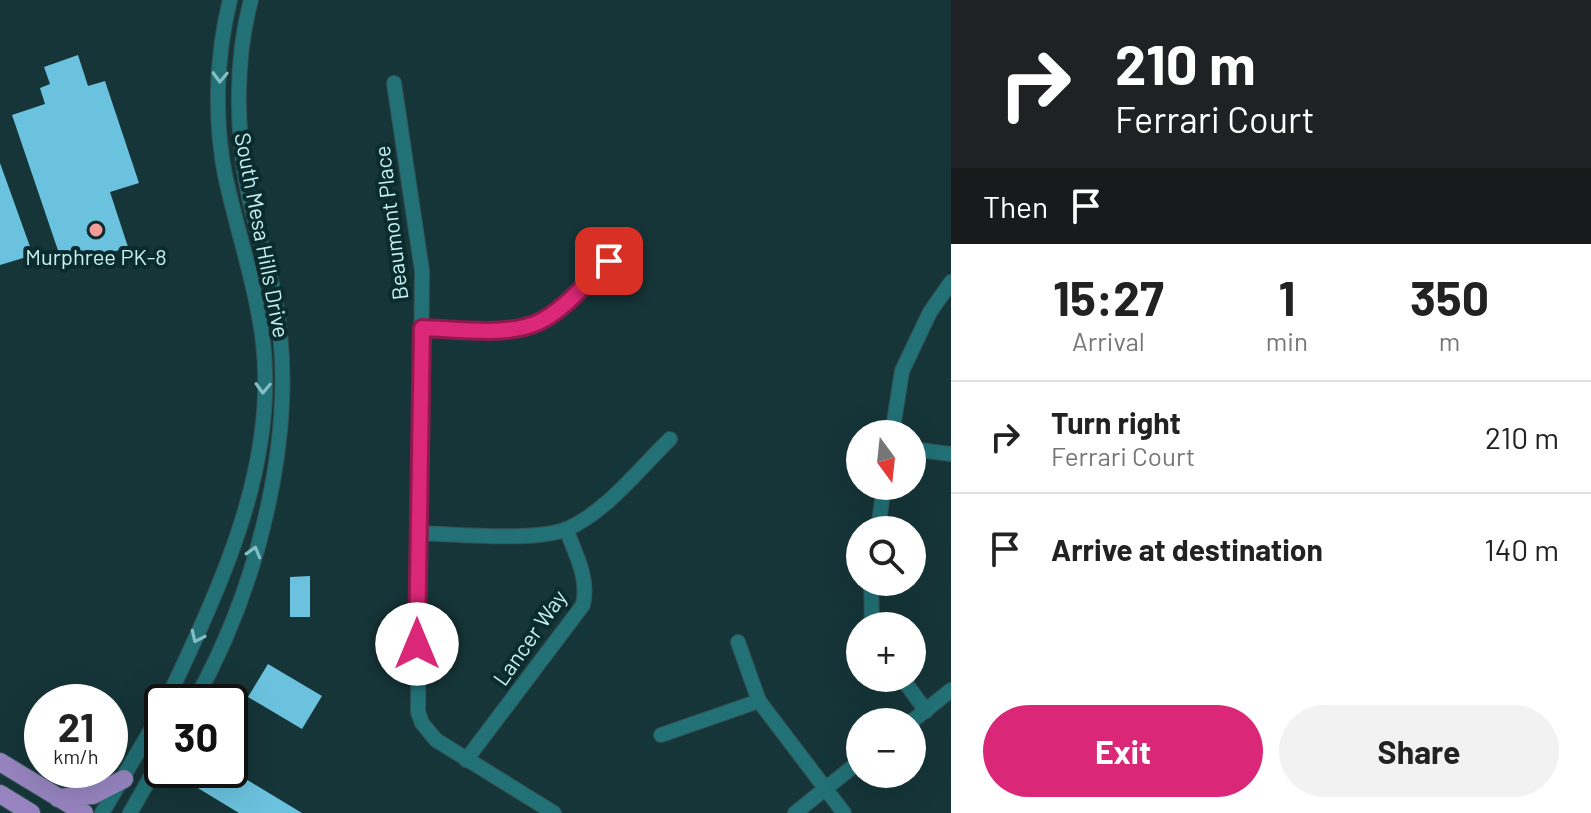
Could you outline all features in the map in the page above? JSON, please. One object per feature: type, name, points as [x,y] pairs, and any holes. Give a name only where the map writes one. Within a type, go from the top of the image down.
[{"type":"main road","points":[[0,762],[84,813]]},
{"type":"main road","points":[[58,798],[93,795],[107,788]]},
{"type":"main road","points":[[0,794],[31,813]]},
{"type":"street","name":"South Mesa Hills Drive","points":[[174,684],[222,583],[252,487],[264,386],[258,308],[220,137],[221,52],[230,0]]},
{"type":"street","name":"South Mesa Hills Drive","points":[[204,684],[243,591],[268,501],[283,393],[275,297],[247,187],[240,120],[243,42],[251,0]]},
{"type":"street","name":"Beaumont Place","points":[[394,83],[422,271],[418,712],[429,733],[466,760],[554,813]]},
{"type":"street","points":[[422,328],[504,329],[536,323],[558,309],[609,261]]},
{"type":"street","points":[[894,420],[902,371],[930,312],[951,282]]},
{"type":"street","points":[[418,533],[542,534],[566,529],[592,513],[670,439]]},
{"type":"street","points":[[926,451],[951,454]]},
{"type":"street","name":"Lancer Way","points":[[466,760],[583,605],[587,589],[584,574],[566,529]]},
{"type":"street","points":[[222,583],[243,591]]},
{"type":"street","points":[[738,642],[759,701],[844,813]]},
{"type":"street","points":[[926,711],[951,690]]},
{"type":"street","points":[[661,735],[759,701]]},
{"type":"street","points":[[128,772],[144,743]]},
{"type":"street","points":[[795,813],[846,772]]},
{"type":"street","points":[[102,813],[118,788]]},
{"type":"street","points":[[130,813],[144,788]]},
{"type":"building","points":[[78,55],[88,86],[105,81],[139,183],[110,192],[128,247],[64,268],[12,115],[45,104],[40,88],[50,84],[44,67]]},
{"type":"building","points":[[0,163],[33,255],[0,265]]},
{"type":"building","points":[[310,576],[310,617],[290,617],[290,577]]},
{"type":"building","points":[[268,664],[322,696],[302,729],[248,697]]},
{"type":"building","points":[[248,780],[302,813],[239,813],[198,788],[248,788]]},
{"type":"place","name":"Murphree PK-8","points":[[96,230]]},
{"type":"route","points":[[417,644],[422,328],[504,329],[536,323],[558,309],[609,261]]}]
